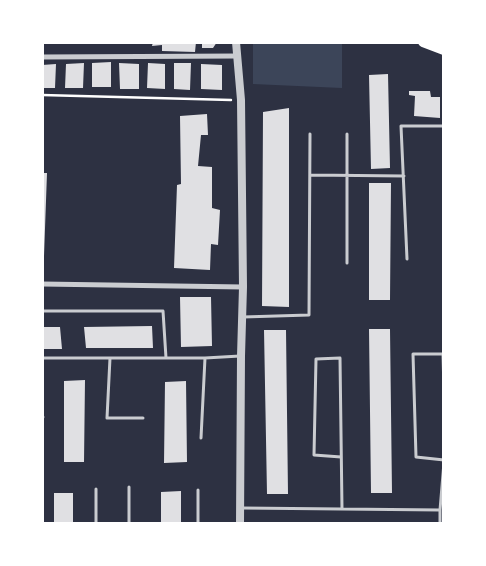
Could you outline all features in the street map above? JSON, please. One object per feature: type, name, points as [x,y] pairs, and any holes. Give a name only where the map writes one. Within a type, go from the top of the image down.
[{"type":"main road","points":[[423,42],[444,50]]},
{"type":"street","points":[[236,42],[241,100],[243,287],[240,356],[240,524]]},
{"type":"street","points":[[42,56],[238,56]]},
{"type":"street","points":[[42,284],[243,287]]},
{"type":"lane","points":[[407,259],[401,126],[444,126]]},
{"type":"lane","points":[[243,317],[309,315],[310,134]]},
{"type":"lane","points":[[347,134],[347,263]]},
{"type":"lane","points":[[310,175],[404,176]]},
{"type":"lane","points":[[42,311],[163,311],[166,358]]},
{"type":"lane","points":[[440,524],[444,461],[416,456],[413,354],[443,354],[444,390]]},
{"type":"lane","points":[[42,358],[206,358],[240,356]]},
{"type":"lane","points":[[110,358],[107,418],[143,418]]},
{"type":"lane","points":[[201,438],[206,358]]},
{"type":"lane","points":[[342,457],[314,455],[316,359],[340,358],[342,457],[342,509]]},
{"type":"lane","points":[[129,487],[129,524]]},
{"type":"lane","points":[[96,490],[96,524]]},
{"type":"lane","points":[[198,490],[198,524]]},
{"type":"lane","points":[[239,508],[440,510]]},
{"type":"path","points":[[42,95],[233,100]]},
{"type":"shaded area","points":[[253,43],[342,43],[342,88],[253,84]]},
{"type":"building","points":[[153,42],[196,42],[195,52],[162,51],[162,45],[152,46]]},
{"type":"building","points":[[202,42],[217,42],[213,48],[202,48]]},
{"type":"building","points":[[111,62],[111,87],[92,87],[92,63]]},
{"type":"building","points":[[84,63],[83,88],[65,88],[66,64]]},
{"type":"building","points":[[119,63],[139,64],[139,89],[120,89]]},
{"type":"building","points":[[148,63],[165,64],[165,89],[147,88]]},
{"type":"building","points":[[174,63],[191,63],[190,90],[174,89]]},
{"type":"building","points":[[56,64],[55,88],[42,88],[42,65]]},
{"type":"building","points":[[201,64],[222,65],[222,90],[201,89]]},
{"type":"building","points":[[388,74],[390,168],[371,169],[369,75]]},
{"type":"building","points":[[409,91],[430,91],[431,97],[440,97],[440,118],[414,116],[415,96],[409,95]]},
{"type":"building","points":[[289,108],[289,307],[262,306],[263,112]]},
{"type":"building","points":[[207,114],[208,135],[201,135],[198,166],[212,167],[212,208],[220,210],[218,245],[211,244],[210,270],[174,268],[177,185],[181,184],[180,116]]},
{"type":"building","points":[[42,173],[47,173],[44,256],[42,256]]},
{"type":"building","points":[[369,183],[391,183],[390,300],[369,300]]},
{"type":"building","points":[[180,297],[211,297],[212,346],[181,347]]},
{"type":"building","points":[[152,326],[153,348],[86,348],[84,327]]},
{"type":"building","points":[[42,327],[60,327],[62,349],[42,349]]},
{"type":"building","points":[[369,329],[390,329],[392,493],[371,493]]},
{"type":"building","points":[[264,330],[286,330],[288,494],[267,494]]},
{"type":"building","points":[[85,380],[84,462],[64,462],[64,381]]},
{"type":"building","points":[[186,381],[187,462],[164,463],[165,382]]},
{"type":"building","points":[[181,491],[181,524],[161,524],[161,492]]},
{"type":"building","points":[[54,493],[73,493],[73,524],[54,524]]}]
